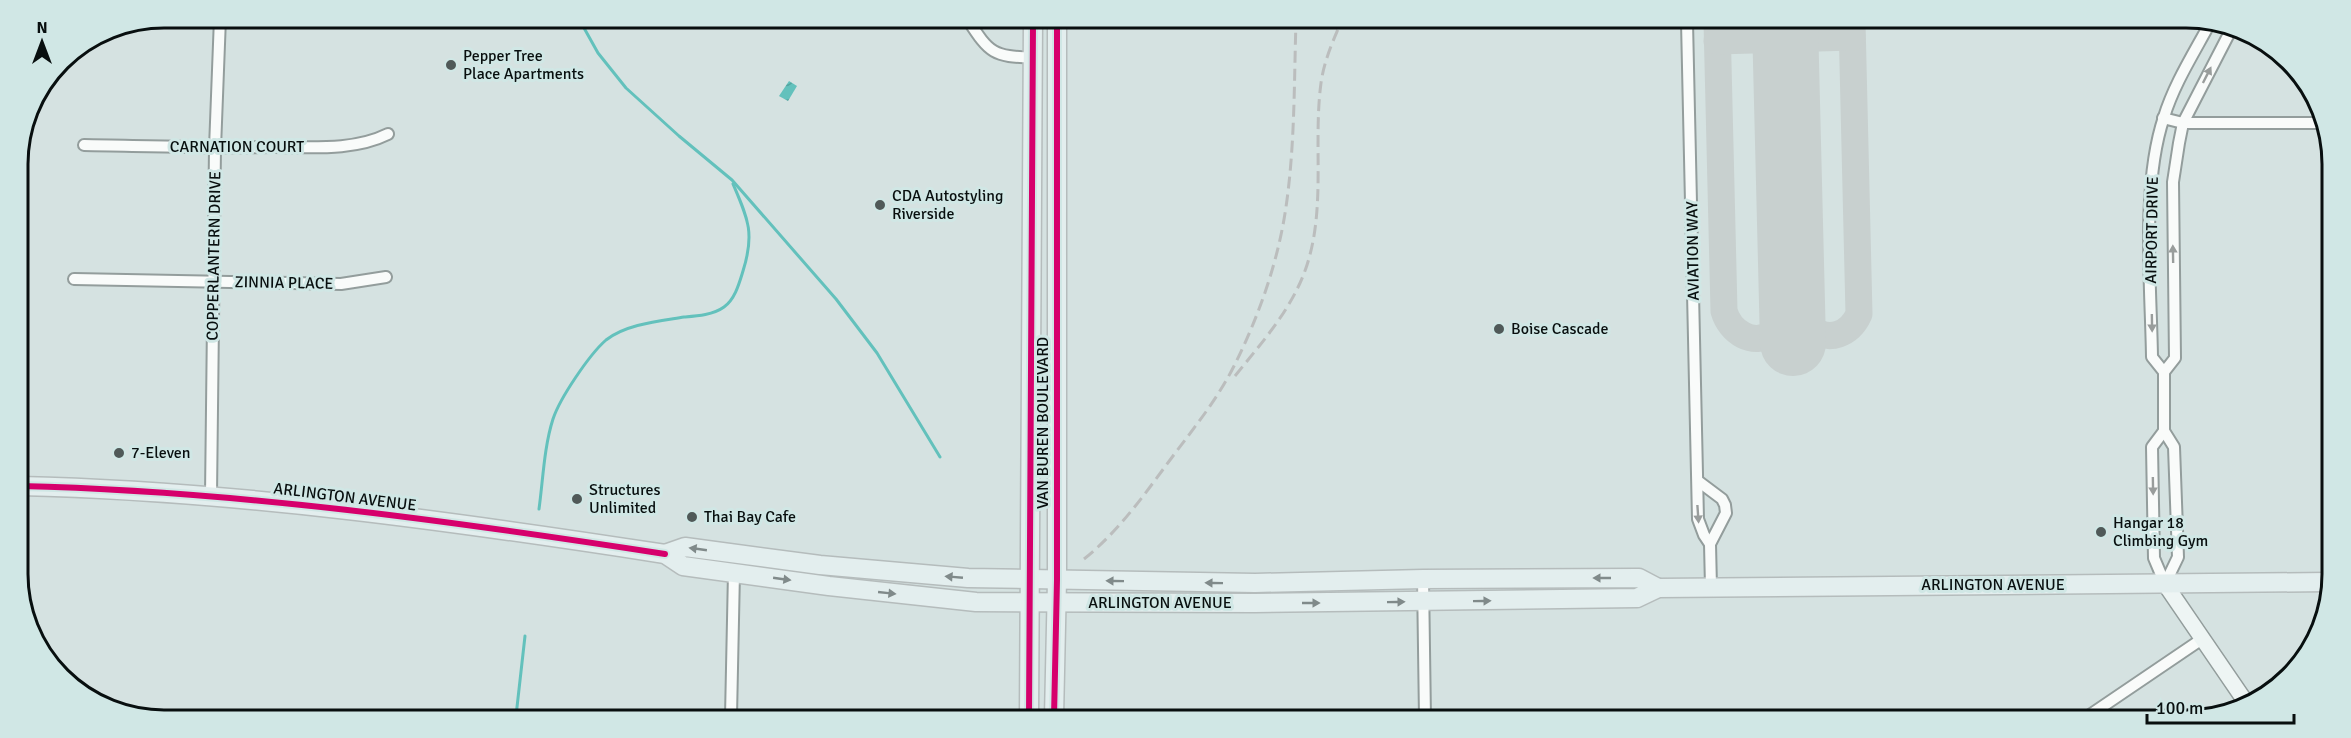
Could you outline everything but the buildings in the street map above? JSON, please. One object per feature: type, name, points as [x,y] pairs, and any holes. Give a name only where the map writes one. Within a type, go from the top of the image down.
[{"type":"main road","name":"VAN BUREN BOULEVARD","points":[[1029,710],[1033,29]]},
{"type":"main road","name":"VAN BUREN BOULEVARD","points":[[1054,710],[1057,580],[1056,29]]},
{"type":"main road","name":"ARLINGTON AVENUE","points":[[28,486],[211,495],[511,531],[665,554],[683,566],[950,600],[1029,603],[1424,602],[1637,598],[1658,588],[2321,582]]},
{"type":"main road","name":"ARLINGTON AVENUE","points":[[665,554],[685,547],[794,562],[960,578],[1255,584],[1424,579],[1639,578],[1658,588]]},
{"type":"main road","points":[[734,572],[738,561],[794,562]]},
{"type":"street","name":"AVIATION WAY","points":[[1687,28],[1698,519],[1710,544]]},
{"type":"street","name":"COPPERLANTERN DRIVE","points":[[211,495],[215,147],[220,29]]},
{"type":"street","points":[[974,29],[991,51],[1003,57],[1033,58]]},
{"type":"street","name":"AIRPORT DRIVE","points":[[2164,372],[2152,357],[2152,180],[2163,118],[2206,30]]},
{"type":"street","name":"AIRPORT DRIVE","points":[[2165,584],[2178,557],[2174,447],[2164,431],[2164,372],[2175,358],[2173,182],[2183,123],[2228,35]]},
{"type":"street","points":[[2163,118],[2183,123],[2316,123]]},
{"type":"street","name":"CARNATION COURT","points":[[84,145],[322,147],[372,142],[388,134]]},
{"type":"street","name":"ZINNIA PLACE","points":[[74,279],[341,284],[386,276]]},
{"type":"street","name":"AIRPORT DRIVE","points":[[2164,431],[2152,447],[2154,558],[2165,584]]},
{"type":"street","name":"AVIATION WAY","points":[[1698,481],[1714,492],[1725,505],[1726,513],[1710,544],[1711,587]]},
{"type":"street","points":[[731,710],[734,572]]},
{"type":"street","points":[[1424,579],[1425,709]]},
{"type":"street","points":[[2165,584],[2242,697]]},
{"type":"street","points":[[2099,709],[2202,639]]},
{"type":"water","points":[[789,81],[797,86],[788,101],[779,96]]},
{"type":"waterway","points":[[584,29],[598,53],[626,88],[732,180],[836,299],[877,353],[940,457]]},
{"type":"waterway","points":[[539,509],[546,452],[553,419],[568,389],[599,347],[623,330],[654,322],[715,312],[728,304],[734,296],[747,258],[749,236],[743,207],[733,184]]},
{"type":"waterway","points":[[517,710],[525,636]]},
{"type":"taxiway","points":[[1717,28],[1724,311],[1727,319],[1737,331],[1750,338],[1758,338],[1773,333],[1784,321],[1792,306],[1811,328],[1825,335],[1845,331],[1859,314],[1852,28]]},
{"type":"taxiway","points":[[1717,41],[1852,37]]},
{"type":"runway","points":[[1785,28],[1793,343]]},
{"type":"railway","points":[[1084,559],[1109,537],[1130,512],[1204,414],[1234,366],[1252,328],[1273,268],[1286,207],[1293,137],[1296,28]]},
{"type":"railway","points":[[1235,376],[1285,310],[1294,296],[1307,265],[1313,243],[1318,197],[1318,128],[1322,75],[1338,28]]},
{"type":"cycle path","points":[[1029,710],[1033,29]]},
{"type":"cycle path","points":[[1054,710],[1057,580],[1057,29]]},
{"type":"cycle path","points":[[28,486],[182,494],[263,501],[424,519],[665,554]]},
{"type":"place","name":"Pepper Tree Place Apartments","points":[[451,65]]},
{"type":"place","name":"CDA Autostyling Riverside","points":[[880,205]]},
{"type":"place","name":"Boise Cascade","points":[[1499,329]]},
{"type":"place","name":"7-Eleven","points":[[119,453]]},
{"type":"place","name":"Structures Unlimited","points":[[577,499]]},
{"type":"place","name":"Thai Bay Cafe","points":[[692,517]]},
{"type":"place","name":"Hangar 18 Climbing Gym","points":[[2101,532]]}]
